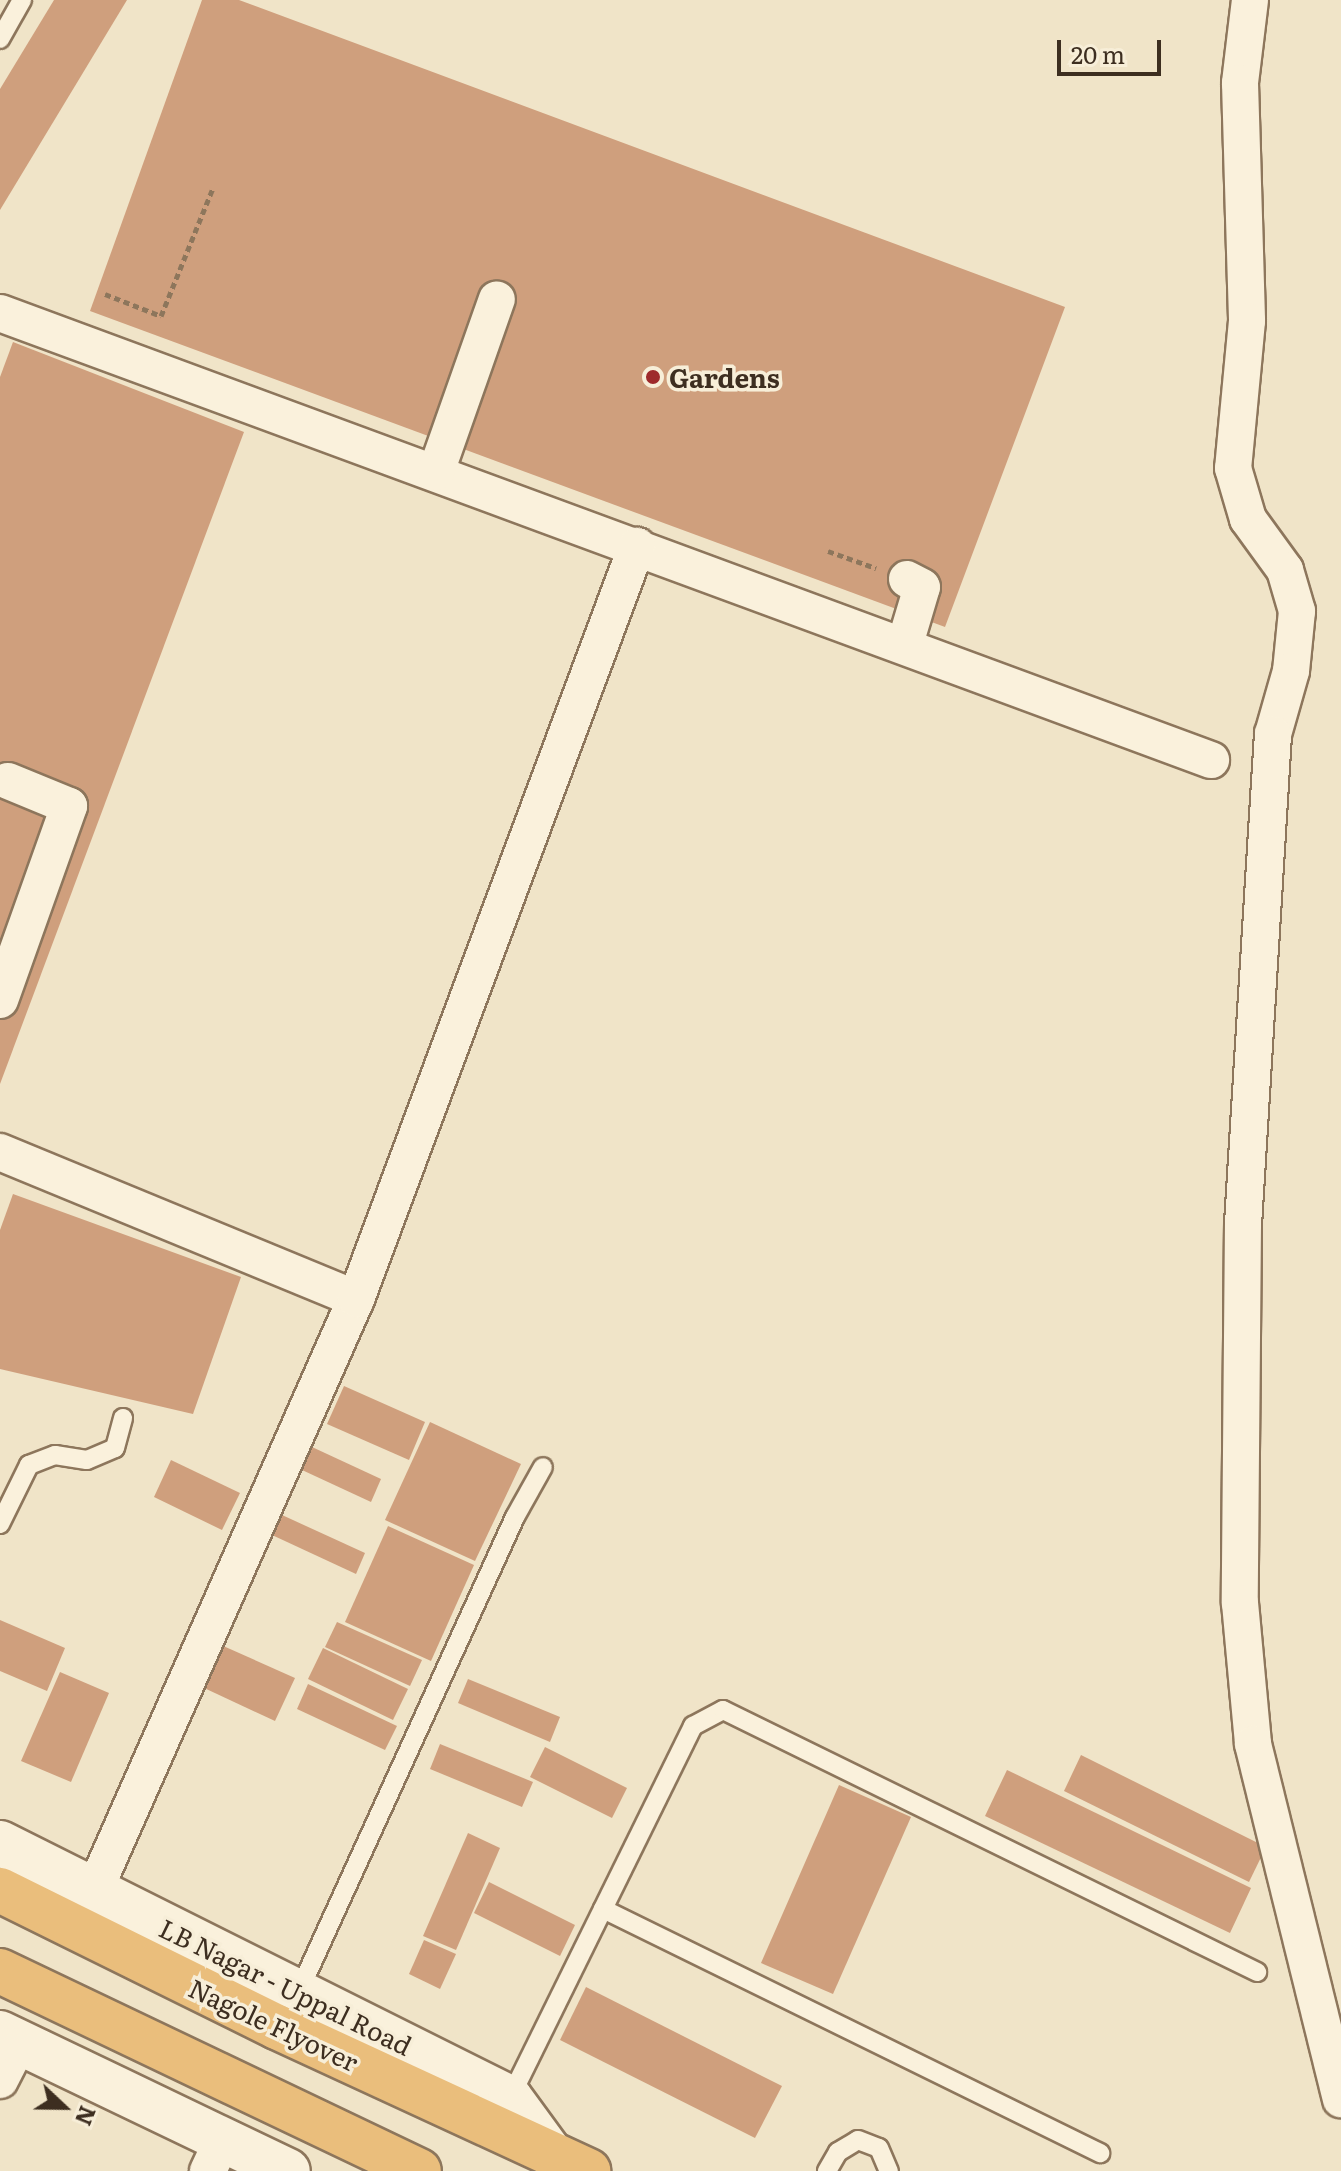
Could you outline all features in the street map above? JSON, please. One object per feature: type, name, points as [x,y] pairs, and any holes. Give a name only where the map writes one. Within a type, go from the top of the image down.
[{"type":"highway","name":"Nagole Flyover","points":[[0,1890],[277,2027],[569,2162]]},
{"type":"highway","points":[[0,1971],[419,2171]]},
{"type":"street","points":[[1250,0],[1240,83],[1247,321],[1233,468],[1248,519],[1285,570],[1297,611],[1291,671],[1273,734],[1243,1223],[1240,1603],[1253,1744],[1341,2099]]},
{"type":"street","points":[[436,472],[497,299]]},
{"type":"street","points":[[1,314],[436,472],[578,508],[637,546],[1211,760]]},
{"type":"street","points":[[94,1891],[356,1299],[637,546]]},
{"type":"street","points":[[905,644],[922,587],[907,579]]},
{"type":"street","points":[[0,1000],[69,806],[8,781]]},
{"type":"street","points":[[0,1152],[356,1299]]},
{"type":"street","name":"LB Nagar - Uppal Road","points":[[0,1843],[510,2098],[569,2162]]},
{"type":"street","points":[[6,2052],[215,2156],[288,2171]]},
{"type":"lane","points":[[0,39],[22,0]]},
{"type":"lane","points":[[0,1524],[29,1465],[55,1455],[87,1460],[115,1448],[123,1418]]},
{"type":"lane","points":[[299,1991],[543,1467]]},
{"type":"lane","points":[[510,2098],[693,1726],[723,1710],[1257,1972]]},
{"type":"lane","points":[[603,1909],[1100,2153]]},
{"type":"lane","points":[[827,2171],[838,2152],[858,2140],[879,2148],[889,2171]]},
{"type":"path","points":[[105,294],[161,316],[213,188]]},
{"type":"path","points":[[828,551],[907,579]]},
{"type":"building","points":[[54,0],[127,0],[0,210],[0,89]]},
{"type":"building","name":"Gardens","points":[[202,0],[239,0],[1065,307],[945,627],[90,311]]},
{"type":"building","points":[[13,342],[244,432],[0,1084],[0,377]]},
{"type":"building","points":[[13,1194],[241,1277],[193,1414],[0,1369],[0,1230]]},
{"type":"building","points":[[344,1386],[425,1422],[409,1460],[327,1424]]},
{"type":"building","points":[[430,1422],[521,1464],[475,1561],[385,1520]]},
{"type":"building","points":[[312,1447],[381,1479],[371,1502],[302,1470]]},
{"type":"building","points":[[171,1460],[240,1493],[222,1530],[154,1497]]},
{"type":"building","points":[[282,1515],[365,1553],[356,1574],[272,1535]]},
{"type":"building","points":[[388,1526],[474,1565],[431,1661],[345,1622]]},
{"type":"building","points":[[0,1620],[65,1648],[47,1691],[0,1671]]},
{"type":"building","points":[[337,1622],[422,1660],[410,1686],[325,1647]]},
{"type":"building","points":[[221,1645],[295,1678],[275,1721],[202,1687]]},
{"type":"building","points":[[323,1648],[408,1689],[393,1720],[308,1679]]},
{"type":"building","points":[[60,1672],[109,1693],[71,1782],[21,1761]]},
{"type":"building","points":[[468,1679],[560,1717],[550,1742],[458,1703]]},
{"type":"building","points":[[308,1684],[397,1726],[385,1750],[297,1709]]},
{"type":"building","points":[[440,1744],[533,1782],[522,1807],[430,1769]]},
{"type":"building","points":[[545,1747],[627,1788],[612,1818],[530,1777]]},
{"type":"building","points":[[1081,1755],[1266,1847],[1249,1882],[1064,1791]]},
{"type":"building","points":[[1007,1770],[1251,1888],[1230,1933],[985,1816]]},
{"type":"building","points":[[839,1785],[911,1817],[833,1994],[761,1963]]},
{"type":"building","points":[[468,1833],[500,1848],[456,1950],[423,1936]]},
{"type":"building","points":[[489,1882],[575,1925],[560,1956],[474,1913]]},
{"type":"building","points":[[424,1940],[456,1954],[440,1989],[409,1974]]},
{"type":"building","points":[[586,1987],[782,2086],[755,2138],[560,2040]]},
{"type":"place","name":"Gardens","points":[[653,377]]}]
